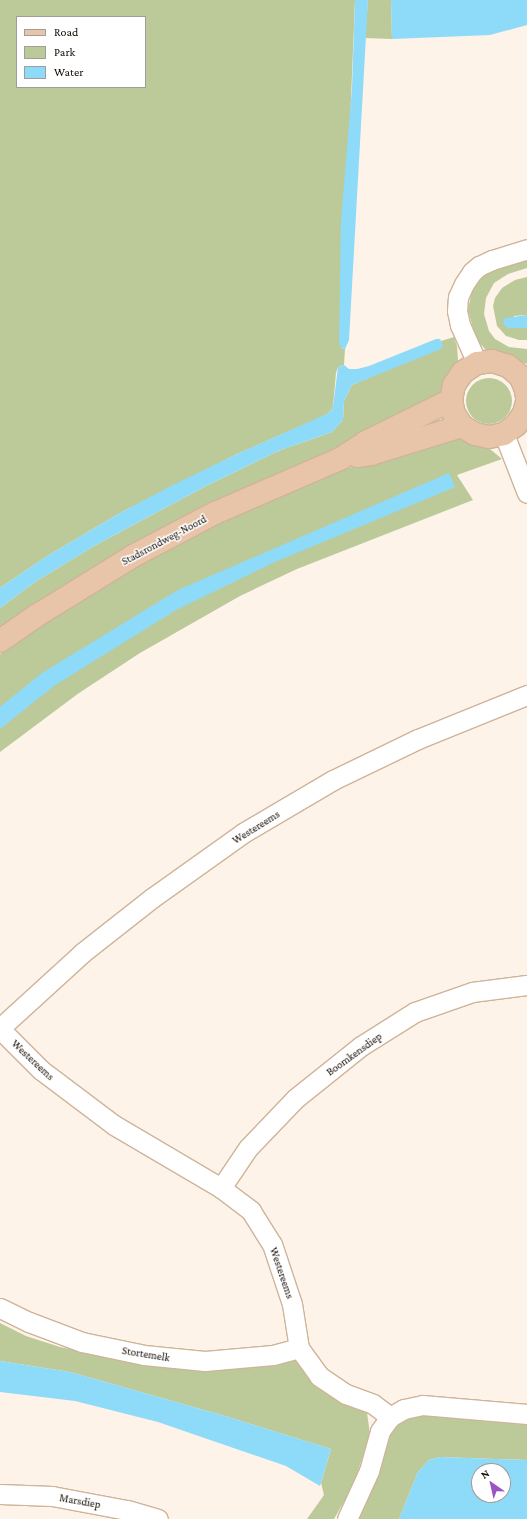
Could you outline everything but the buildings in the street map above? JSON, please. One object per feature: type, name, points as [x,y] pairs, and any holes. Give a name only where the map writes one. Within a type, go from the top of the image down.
[{"type":"main road","points":[[527,397],[523,375],[508,366],[492,361],[477,363],[463,372],[454,385],[451,400],[454,414],[462,426],[475,434],[489,437],[504,434],[516,425],[524,413],[527,402]]},
{"type":"main road","name":"Stadsrondweg-Noord","points":[[0,641],[36,616],[133,556],[214,513],[340,459],[366,442],[451,400]]},
{"type":"main road","name":"Stadsrondweg-Noord","points":[[340,459],[371,454],[462,426]]},
{"type":"street","points":[[477,363],[460,325],[457,311],[458,297],[472,272],[480,266],[492,260],[527,249]]},
{"type":"street","points":[[504,434],[527,493]]},
{"type":"street","name":"Westereems","points":[[390,1417],[373,1404],[346,1394],[319,1376],[299,1348],[292,1304],[272,1244],[251,1211],[221,1188],[114,1125],[42,1070],[0,1028],[82,953],[152,898],[243,833],[333,780],[418,739],[527,695]]},
{"type":"street","name":"Boomkensdiep","points":[[221,1188],[248,1148],[296,1098],[362,1046],[416,1012],[472,992],[527,985]]},
{"type":"street","name":"Stortemelk","points":[[0,1308],[29,1322],[82,1342],[144,1355],[205,1361],[273,1355],[299,1348]]},
{"type":"street","points":[[347,1519],[369,1471],[380,1431],[390,1417],[404,1409],[423,1405],[527,1414]]},
{"type":"street","name":"Marsdiep","points":[[0,1494],[52,1496],[127,1510],[158,1519]]},
{"type":"green space","points":[[0,0],[355,0],[341,348],[345,349],[344,365],[338,367],[336,373],[333,407],[329,413],[317,419],[237,454],[120,513],[44,558],[0,588]]},
{"type":"green space","points":[[368,0],[391,0],[392,39],[365,38]]},
{"type":"green space","points":[[527,259],[527,268],[508,274],[494,283],[486,298],[484,314],[489,331],[495,339],[509,347],[527,349],[527,364],[485,349],[476,339],[468,310],[472,290],[482,277],[496,268]]},
{"type":"green space","points":[[527,277],[527,315],[514,316],[508,328],[527,328],[527,340],[519,340],[506,336],[497,326],[493,306],[495,298],[502,288],[515,280]]},
{"type":"green space","points":[[454,337],[457,346],[458,360],[441,395],[356,439],[210,503],[146,537],[55,591],[0,628],[0,608],[35,582],[94,546],[206,486],[278,451],[332,432],[343,420],[344,401],[352,385],[442,346],[441,341]]},
{"type":"green space","points":[[489,378],[502,382],[508,388],[512,401],[508,414],[502,420],[489,424],[476,420],[470,414],[466,401],[470,388],[476,382]]},
{"type":"green space","points":[[456,437],[490,449],[502,459],[457,475],[473,500],[297,569],[240,596],[140,653],[79,693],[0,752],[0,654],[19,640],[120,576],[175,545],[226,520],[312,482],[378,457]]},
{"type":"green space","points":[[0,1323],[26,1336],[60,1347],[101,1355],[294,1355],[307,1377],[316,1387],[343,1404],[367,1413],[370,1434],[353,1486],[334,1519],[307,1519],[324,1495],[321,1483],[331,1449],[225,1416],[70,1372],[0,1361]]},
{"type":"green space","points":[[404,1414],[527,1425],[527,1460],[440,1457],[429,1460],[418,1472],[399,1519],[356,1519],[373,1487],[385,1452],[390,1429]]},
{"type":"water","points":[[355,0],[368,0],[349,340],[345,349],[341,348],[339,342],[341,222],[352,88]]},
{"type":"water","points":[[391,0],[527,0],[527,25],[490,35],[392,39]]},
{"type":"water","points":[[527,315],[527,328],[508,328],[504,325],[503,319]]},
{"type":"water","points":[[436,339],[440,339],[441,341],[443,346],[441,349],[352,385],[344,401],[343,420],[332,432],[278,451],[206,486],[94,546],[35,582],[0,608],[0,588],[44,558],[120,513],[171,486],[237,454],[329,413],[333,407],[338,367],[344,365],[349,369],[357,369],[369,366]]},
{"type":"water","points":[[449,473],[455,487],[275,562],[176,610],[54,686],[0,729],[0,707],[42,673],[178,590]]},
{"type":"water","points":[[0,1361],[70,1372],[225,1416],[331,1449],[320,1486],[286,1466],[158,1422],[75,1401],[0,1392]]},
{"type":"water","points":[[440,1457],[527,1460],[527,1519],[399,1519],[418,1472],[429,1460]]}]
